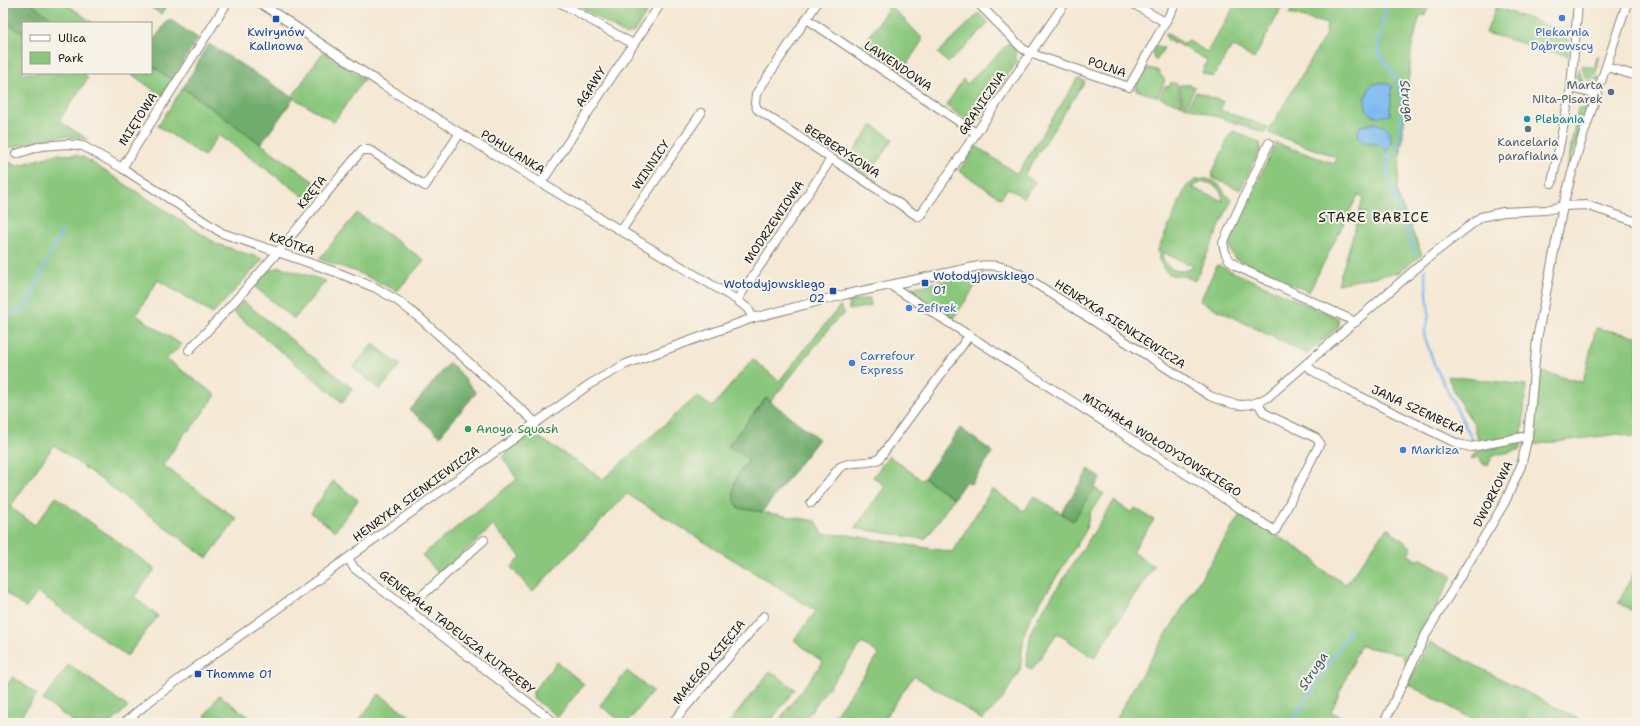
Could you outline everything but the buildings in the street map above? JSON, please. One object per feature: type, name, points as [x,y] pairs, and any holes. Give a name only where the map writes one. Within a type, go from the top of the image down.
[{"type":"street","name":"MIĘTOWA","points":[[122,168],[227,3]]},
{"type":"street","name":"POHULANKA","points":[[260,3],[383,85],[460,133],[737,300],[748,308],[753,318]]},
{"type":"street","points":[[561,3],[633,44]]},
{"type":"street","name":"AGAWY","points":[[541,183],[661,3]]},
{"type":"street","points":[[807,19],[817,3]]},
{"type":"street","name":"POLNA","points":[[978,3],[1023,49],[1129,87],[1176,3]]},
{"type":"street","name":"GRANICZNA","points":[[919,217],[1066,3]]},
{"type":"street","points":[[1132,3],[1165,22]]},
{"type":"street","points":[[1552,184],[1571,88],[1578,3]]},
{"type":"street","name":"DWORKOWA","points":[[1384,723],[1426,634],[1505,502],[1521,466],[1528,436],[1537,339],[1563,206],[1577,154],[1598,95],[1627,3]]},
{"type":"street","name":"BERBERYSOWA","points":[[807,19],[756,94],[754,103],[757,109],[919,217]]},
{"type":"street","name":"LAWENDOWA","points":[[807,19],[976,133]]},
{"type":"street","points":[[1607,67],[1637,76]]},
{"type":"street","points":[[1571,88],[1598,95]]},
{"type":"street","name":"WINNICY","points":[[621,231],[701,113]]},
{"type":"street","name":"KRĘTA","points":[[189,350],[222,316],[279,251],[362,150],[373,152],[425,186],[460,133]]},
{"type":"street","points":[[1268,143],[1223,243],[1225,254],[1228,260],[1236,266],[1356,322]]},
{"type":"street","name":"KRÓTKA","points":[[16,154],[40,146],[67,144],[83,146],[122,168],[222,233],[279,251],[363,283],[398,301],[421,319],[535,422]]},
{"type":"street","name":"MODRZEWIOWA","points":[[737,300],[831,159]]},
{"type":"street","name":"HENRYKA SIENKIEWICZA","points":[[124,723],[150,701],[535,422],[590,384],[626,364],[753,318],[890,285],[990,264],[1001,266],[1027,278],[1210,396],[1228,404],[1247,405],[1258,403],[1268,398],[1434,253],[1477,218],[1503,212],[1546,210],[1563,206],[1586,205],[1637,222]]},
{"type":"street","name":"MICHAŁA WOŁODYJOWSKIEGO","points":[[890,285],[1275,531],[1320,443],[1316,438],[1264,413],[1258,403]]},
{"type":"street","points":[[811,502],[840,467],[846,464],[871,463],[879,459],[969,336]]},
{"type":"street","name":"JANA SZEMBEKA","points":[[1306,364],[1313,371],[1349,391],[1458,444],[1471,446],[1528,436]]},
{"type":"street","points":[[408,608],[484,540]]},
{"type":"street","name":"GENERAŁA TADEUSZA KUTRZEBY","points":[[348,558],[354,568],[408,608],[555,723]]},
{"type":"street","name":"MAŁEGO KSIĘCIA","points":[[672,723],[764,616]]},
{"type":"green space","points":[[3,3],[30,3],[57,22],[22,22],[22,33],[3,20]]},
{"type":"green space","points":[[30,3],[65,3],[92,22],[57,22]]},
{"type":"green space","points":[[144,3],[168,3],[161,14]]},
{"type":"green space","points":[[575,3],[653,3],[633,33],[626,35]]},
{"type":"green space","points":[[1236,3],[1284,3],[1254,59],[1232,46],[1213,77],[1202,73],[1207,60],[1175,42],[1174,44],[1170,42],[1166,33],[1184,44],[1187,40],[1207,52]]},
{"type":"green space","points":[[1295,3],[1430,3],[1425,16],[1420,15],[1412,46],[1397,189],[1398,196],[1422,255],[1396,274],[1338,284],[1358,219],[1363,197],[1358,195],[1309,292],[1236,259],[1232,255],[1229,241],[1276,143],[1335,164],[1336,157],[1269,133],[1270,128],[1325,36],[1327,24],[1289,14]]},
{"type":"green space","points":[[890,5],[923,39],[900,75],[861,49]]},
{"type":"green space","points":[[1496,7],[1569,33],[1568,56],[1486,33]]},
{"type":"green space","points":[[979,13],[989,23],[948,63],[938,53]]},
{"type":"green space","points":[[169,19],[198,38],[172,80],[152,66],[152,42]]},
{"type":"green space","points":[[3,20],[22,33],[22,74],[85,74],[84,76],[88,78],[59,121],[89,140],[59,136],[3,148]]},
{"type":"green space","points":[[1009,43],[1016,50],[1016,63],[978,121],[970,122],[946,106],[963,79],[967,84]]},
{"type":"green space","points":[[209,44],[294,98],[261,144],[183,88]]},
{"type":"green space","points":[[1157,46],[1164,48],[1156,61],[1152,53]]},
{"type":"green space","points":[[323,52],[364,79],[334,122],[292,97]]},
{"type":"green space","points":[[1598,55],[1598,66],[1595,75],[1588,80],[1585,78],[1582,66],[1594,68]]},
{"type":"green space","points":[[152,66],[172,80],[162,96],[131,74],[152,74]]},
{"type":"green space","points":[[1148,68],[1157,70],[1165,80],[1158,97],[1136,90],[1136,86],[1144,70]]},
{"type":"green space","points":[[1579,68],[1583,83],[1582,86],[1580,85],[1576,76]]},
{"type":"green space","points":[[1598,77],[1596,85],[1590,88],[1585,87],[1586,84]]},
{"type":"green space","points":[[1078,78],[1085,81],[1024,175],[1035,182],[1024,198],[1008,188],[1001,198],[959,171],[976,146],[1017,174]]},
{"type":"green space","points":[[1171,82],[1177,84],[1182,105],[1160,98],[1165,86],[1169,87]]},
{"type":"green space","points":[[1179,85],[1190,85],[1195,87],[1186,107],[1184,106]]},
{"type":"green space","points":[[183,88],[324,189],[313,203],[219,135],[204,156],[158,126]]},
{"type":"green space","points":[[1196,92],[1224,102],[1220,110],[1268,127],[1266,133],[1188,107]]},
{"type":"green space","points":[[1588,98],[1590,106],[1566,174],[1578,108],[1585,109]]},
{"type":"green space","points":[[872,125],[893,139],[868,177],[846,162]]},
{"type":"green space","points":[[1234,131],[1260,143],[1261,148],[1240,190],[1213,178],[1212,174],[1230,134]]},
{"type":"green space","points":[[57,154],[76,155],[85,158],[217,244],[263,259],[213,314],[158,280],[136,315],[182,345],[166,359],[216,395],[190,430],[187,430],[163,465],[237,519],[207,558],[54,445],[10,507],[35,525],[56,497],[155,569],[134,597],[158,616],[127,656],[38,592],[26,608],[3,591],[3,158],[16,166]]},
{"type":"green space","points":[[1206,179],[1216,183],[1228,197],[1232,199],[1195,281],[1184,276],[1172,275],[1165,271],[1159,260],[1158,250],[1186,187],[1195,180]],"holes":[[[1203,182],[1217,187],[1221,193],[1223,201],[1191,187]],[[1162,252],[1193,266],[1193,267],[1183,271],[1177,271],[1168,267],[1165,263]]]},
{"type":"green space","points":[[357,213],[424,260],[397,291],[357,272],[319,259]]},
{"type":"green space","points":[[1217,265],[1338,318],[1339,326],[1307,354],[1200,301]]},
{"type":"green space","points":[[280,267],[326,281],[294,319],[255,287],[268,271]]},
{"type":"green space","points":[[984,273],[952,321],[906,292],[906,289]]},
{"type":"green space","points":[[870,298],[871,306],[849,310],[848,302]]},
{"type":"green space","points":[[243,301],[353,389],[342,402],[233,312]]},
{"type":"green space","points":[[840,306],[845,313],[836,320],[771,401],[766,398],[728,446],[749,460],[737,475],[738,508],[816,521],[823,534],[848,535],[952,552],[992,489],[1024,511],[1034,496],[1073,521],[1094,488],[1104,494],[1091,511],[1085,532],[1029,620],[1024,634],[1020,670],[1002,700],[982,720],[949,697],[914,676],[881,723],[829,723],[879,654],[862,643],[802,723],[777,723],[823,662],[794,640],[816,611],[627,494],[532,592],[511,567],[521,557],[493,526],[440,575],[422,555],[517,479],[502,457],[531,432],[603,479],[697,396],[712,407],[753,359],[779,381]]},
{"type":"green space","points":[[1596,328],[1637,335],[1637,438],[1619,434],[1530,445],[1537,371],[1583,382]]},
{"type":"green space","points":[[373,344],[400,365],[380,390],[353,367]]},
{"type":"green space","points":[[449,363],[456,368],[476,393],[440,436],[410,410]]},
{"type":"green space","points":[[1447,376],[1526,385],[1522,436],[1479,444],[1474,424],[1460,403]]},
{"type":"green space","points":[[766,398],[819,439],[762,512],[738,508],[733,494],[733,488],[737,477],[749,460],[728,446]]},
{"type":"green space","points":[[960,428],[993,452],[971,484],[966,481],[954,498],[924,478]]},
{"type":"green space","points":[[1521,443],[1521,449],[1493,456],[1488,465],[1483,464],[1479,457],[1471,459],[1476,451]]},
{"type":"green space","points":[[889,456],[922,480],[924,478],[954,498],[928,536],[924,539],[855,528],[885,486],[873,477]]},
{"type":"green space","points":[[1089,469],[1101,478],[1073,521],[1061,513]]},
{"type":"green space","points":[[333,481],[358,500],[335,531],[311,513]]},
{"type":"green space","points":[[1114,501],[1132,513],[1135,508],[1154,520],[1132,552],[1154,566],[1094,658],[1057,633],[1032,670],[1026,666],[1031,631],[1037,619]]},
{"type":"green space","points":[[1241,513],[1313,558],[1319,568],[1346,584],[1387,528],[1412,548],[1408,554],[1417,560],[1422,559],[1452,576],[1407,665],[1401,654],[1360,646],[1331,712],[1356,723],[1114,723],[1135,685]]},
{"type":"green space","points":[[1637,567],[1637,613],[1618,603]]},
{"type":"green space","points":[[1430,642],[1584,722],[1480,723],[1407,684]]},
{"type":"green space","points":[[557,662],[584,684],[558,717],[533,698],[533,691]]},
{"type":"green space","points":[[69,664],[128,707],[111,723],[75,723],[43,700]]},
{"type":"green space","points":[[627,671],[653,691],[627,723],[623,723],[600,705]]},
{"type":"green space","points":[[770,671],[795,689],[769,723],[729,723]]},
{"type":"green space","points":[[13,677],[37,694],[16,723],[3,723],[3,690]]},
{"type":"green space","points":[[379,694],[419,723],[357,723]]},
{"type":"green space","points":[[219,695],[257,723],[214,723],[205,716]]},
{"type":"water","points":[[1383,82],[1392,86],[1390,115],[1375,116],[1367,110],[1365,105],[1367,92],[1371,85]]},
{"type":"water","points":[[1375,123],[1386,127],[1390,131],[1391,142],[1386,155],[1385,148],[1376,144],[1364,142],[1360,138],[1358,131],[1361,126]]},
{"type":"waterway","name":"Struga","points":[[1387,3],[1378,48],[1381,57],[1397,80],[1401,105],[1399,138],[1394,154],[1386,165],[1389,179]]},
{"type":"waterway","name":"Struga","points":[[1386,154],[1389,160]]},
{"type":"waterway","name":"Struga","points":[[1391,187],[1416,254]]},
{"type":"waterway","points":[[49,257],[62,231]]},
{"type":"waterway","points":[[3,319],[26,306],[47,262]]},
{"type":"waterway","name":"Struga","points":[[1425,270],[1429,315],[1424,335],[1435,366],[1472,439]]},
{"type":"waterway","name":"Struga","points":[[1291,723],[1351,629]]},
{"type":"place","name":"Piekarnia Dąbrowscy","points":[[1562,18]]},
{"type":"place","name":"Kwirynów Kalinowa","points":[[276,19]]},
{"type":"place","name":"Marta Nita-Pisarek","points":[[1611,92]]},
{"type":"place","name":"Plebania","points":[[1527,119]]},
{"type":"place","name":"Kancelaria parafialna","points":[[1528,129]]},
{"type":"place","name":"Wołodyjowskiego 01","points":[[925,283]]},
{"type":"place","name":"Wołodyjowskiego 02","points":[[833,291]]},
{"type":"place","name":"Zefirek","points":[[909,308]]},
{"type":"place","name":"Carrefour Express","points":[[852,363]]},
{"type":"place","name":"Anoya Squash","points":[[468,429]]},
{"type":"place","name":"Markiza","points":[[1403,450]]},
{"type":"place","name":"Thomme 01","points":[[198,674]]},
{"type":"district","name":"STARE BABICE","points":[[1374,217]]}]
